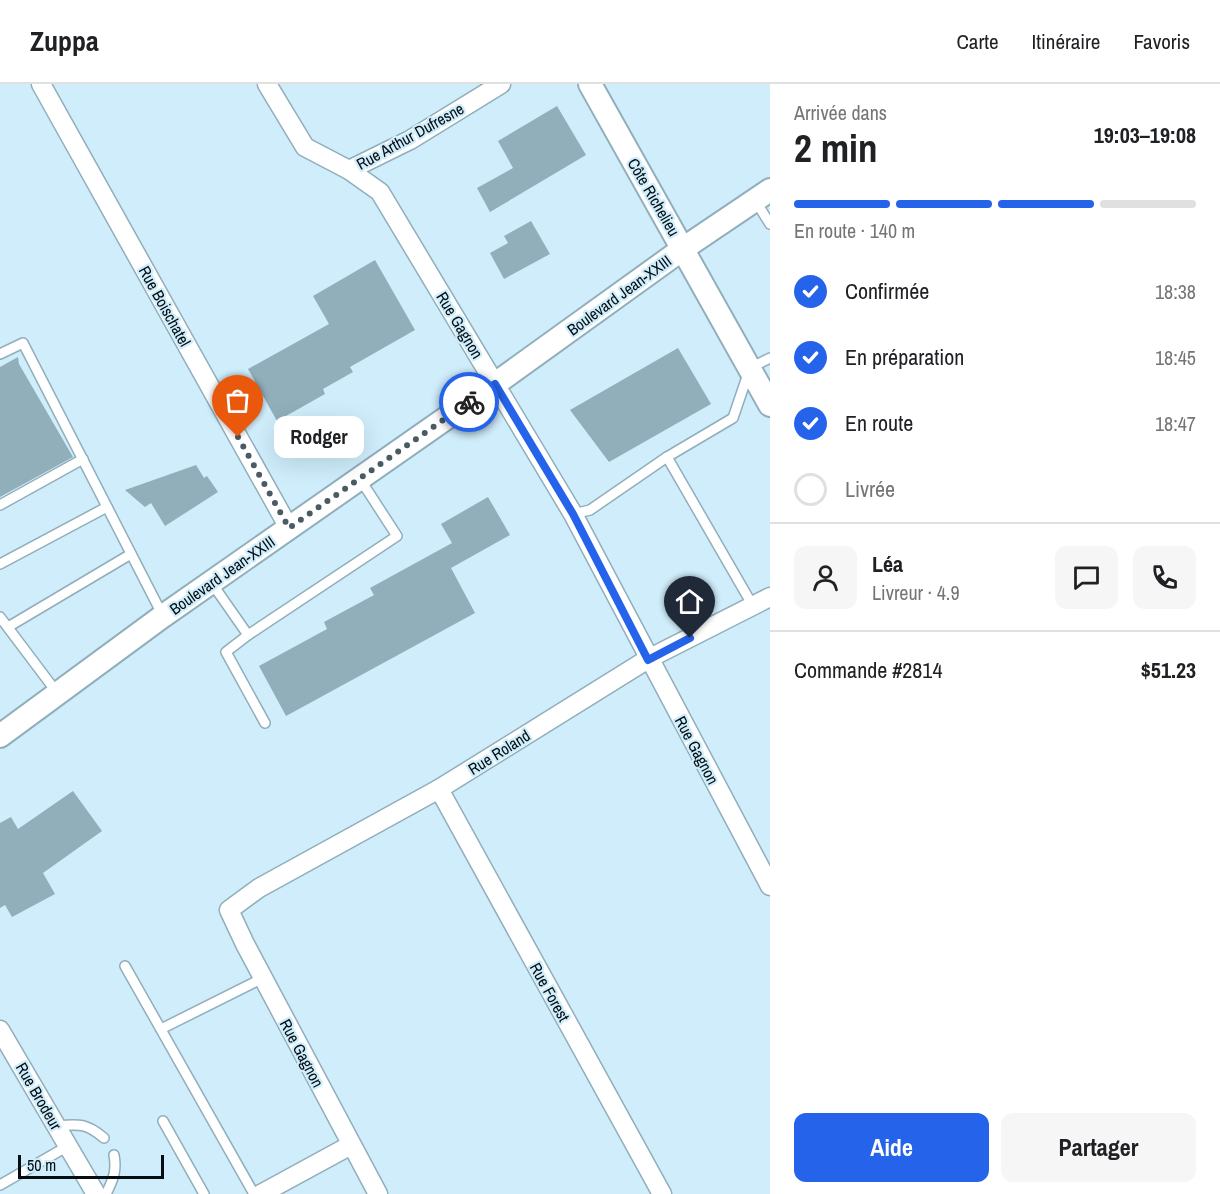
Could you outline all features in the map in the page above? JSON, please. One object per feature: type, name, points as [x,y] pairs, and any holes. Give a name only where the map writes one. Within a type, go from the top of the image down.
[{"type":"street","name":"Rue Boischatel","points":[[41,84],[289,528]]},
{"type":"street","name":"Rue Gagnon","points":[[267,84],[305,147],[349,170],[380,192],[573,514],[648,660],[770,886]]},
{"type":"street","name":"Rue Arthur Dufresne","points":[[349,170],[410,140],[501,84]]},
{"type":"street","name":"Côte Richelieu","points":[[590,84],[770,405]]},
{"type":"street","name":"Boulevard Jean-XXIII","points":[[0,736],[163,615],[495,384],[684,248],[763,195]]},
{"type":"street","name":"Rue Roland","points":[[229,910],[259,888],[439,789],[648,660],[770,597]]},
{"type":"street","name":"Rue Forest","points":[[439,789],[662,1194]]},
{"type":"street","name":"Rue Gagnon","points":[[229,910],[262,978],[378,1194]]},
{"type":"street","name":"Rue Brodeur","points":[[0,1030],[96,1194]]},
{"type":"street","points":[[261,1194],[351,1145]]},
{"type":"lane","points":[[763,195],[770,224]]},
{"type":"lane","points":[[0,354],[23,343],[163,615]]},
{"type":"lane","points":[[573,514],[590,510],[667,457],[733,418],[750,368],[770,358]]},
{"type":"lane","points":[[667,457],[753,606]]},
{"type":"lane","points":[[0,505],[83,459]]},
{"type":"lane","points":[[265,723],[226,652],[397,536],[360,478]]},
{"type":"lane","points":[[0,564],[107,507]]},
{"type":"lane","points":[[8,627],[131,554]]},
{"type":"lane","points":[[211,582],[248,636]]},
{"type":"lane","points":[[0,617],[58,694]]},
{"type":"lane","points":[[125,966],[254,1194]]},
{"type":"lane","points":[[161,1029],[262,978]]},
{"type":"lane","points":[[163,1120],[204,1194]]},
{"type":"lane","points":[[56,1126],[82,1124],[93,1128],[104,1138]]},
{"type":"lane","points":[[0,1172],[3,1184],[68,1146]]},
{"type":"lane","points":[[106,1194],[114,1177],[116,1167],[114,1155]]},
{"type":"building","points":[[557,106],[586,155],[490,212],[477,188],[513,168],[498,141]]},
{"type":"building","points":[[531,221],[550,254],[504,279],[490,253],[508,243],[504,236]]},
{"type":"building","points":[[375,260],[415,330],[350,367],[353,372],[323,389],[325,394],[277,421],[248,369],[329,324],[313,296]]},
{"type":"building","points":[[678,348],[711,404],[609,462],[570,410]]},
{"type":"building","points":[[18,357],[19,364],[73,457],[0,497],[0,367]]},
{"type":"building","points":[[196,465],[204,478],[207,476],[218,492],[165,526],[151,503],[145,507],[125,490]]},
{"type":"building","points":[[488,497],[510,535],[451,568],[475,613],[286,716],[259,666],[327,629],[324,622],[374,595],[370,588],[452,543],[441,524]]},
{"type":"building","points":[[73,791],[102,831],[43,873],[55,894],[12,917],[5,905],[0,908],[0,823],[11,817],[18,829]]},
{"type":"way so far","points":[[238,437],[289,528],[469,402]]},
{"type":"place","name":"Rodger","points":[[238,437]]},
{"type":"route","points":[[469,402],[495,384],[573,514],[648,660],[690,638]]}]
